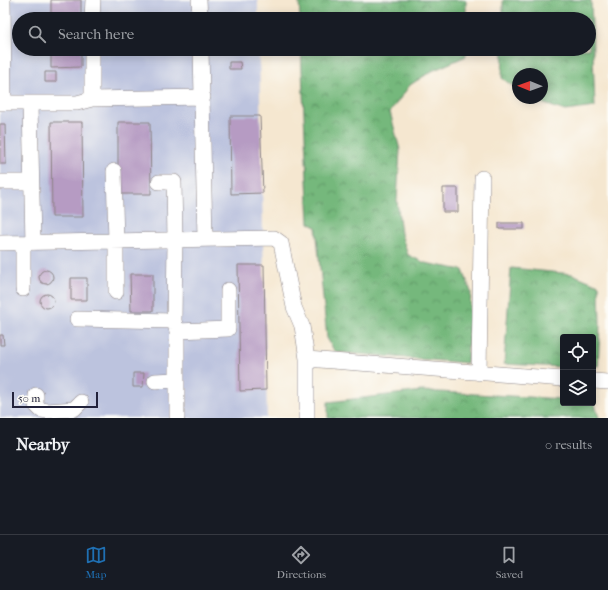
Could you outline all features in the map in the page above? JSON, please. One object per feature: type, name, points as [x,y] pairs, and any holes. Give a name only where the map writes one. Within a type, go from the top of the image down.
[{"type":"street","points":[[3,0],[2,103],[77,103],[92,99],[203,97]]},
{"type":"street","points":[[92,12],[93,0]]},
{"type":"street","points":[[199,0],[200,12]]},
{"type":"street","points":[[92,56],[92,99]]},
{"type":"street","points":[[201,56],[205,239]]},
{"type":"street","points":[[23,290],[28,243],[31,182],[30,104]]},
{"type":"street","points":[[114,171],[116,292]]},
{"type":"street","points":[[479,373],[482,178]]},
{"type":"street","points":[[0,182],[31,182]]},
{"type":"street","points":[[159,182],[174,182],[177,418]]},
{"type":"street","points":[[0,243],[274,238],[281,242],[294,307],[302,326],[307,359],[307,418]]},
{"type":"street","points":[[77,319],[228,329],[228,290]]},
{"type":"street","points":[[307,359],[560,379]]},
{"type":"street","points":[[155,381],[177,380]]},
{"type":"street","points":[[596,381],[608,382]]},
{"type":"street","points":[[36,395],[36,405],[48,415],[74,409],[81,402]]},
{"type":"shaded area","points":[[0,0],[258,0],[258,12],[12,12],[12,56],[259,56],[267,418],[0,418]]},
{"type":"green space","points":[[299,0],[466,0],[466,12],[300,12]]},
{"type":"green space","points":[[503,0],[591,0],[591,12],[503,12]]},
{"type":"green space","points":[[301,56],[466,56],[432,71],[410,85],[390,112],[400,150],[397,201],[401,234],[408,255],[425,263],[463,270],[471,292],[467,363],[335,352],[327,338],[316,227],[309,223]]},
{"type":"green space","points":[[503,56],[593,56],[595,107],[565,111],[545,104],[548,104],[548,68],[512,68],[512,86],[502,78]]},
{"type":"green space","points":[[511,268],[572,274],[599,285],[600,325],[598,366],[596,366],[596,334],[560,334],[560,367],[504,364]]},
{"type":"green space","points":[[422,391],[560,399],[560,406],[595,406],[599,418],[328,418],[328,402]]},
{"type":"building","points":[[51,0],[81,0],[81,12],[51,12]]},
{"type":"building","points":[[51,56],[81,56],[81,67],[51,68]]},
{"type":"building","points":[[229,62],[240,62],[241,69],[229,69]]},
{"type":"building","points":[[45,72],[56,72],[56,82],[45,82]]},
{"type":"building","points":[[230,116],[260,116],[263,193],[231,194]]},
{"type":"building","points":[[51,122],[82,122],[83,217],[52,217]]},
{"type":"building","points":[[118,122],[150,122],[151,194],[118,194]]},
{"type":"building","points":[[0,124],[5,124],[6,164],[0,164]]},
{"type":"building","points":[[443,188],[458,188],[458,212],[443,212]]},
{"type":"building","points":[[499,223],[524,223],[524,229],[499,229]]},
{"type":"building","points":[[238,265],[264,265],[266,390],[240,391]]},
{"type":"building","points":[[43,270],[49,270],[53,274],[53,280],[49,284],[43,284],[39,280],[39,274]]},
{"type":"building","points":[[130,274],[153,274],[153,311],[131,311]]},
{"type":"building","points":[[71,278],[87,278],[87,300],[71,300]]},
{"type":"building","points":[[44,294],[50,294],[54,298],[54,304],[50,308],[44,308],[40,304],[40,298]]},
{"type":"building","points":[[0,335],[3,335],[4,345],[0,345]]},
{"type":"building","points":[[133,373],[144,373],[143,387],[133,387]]}]
